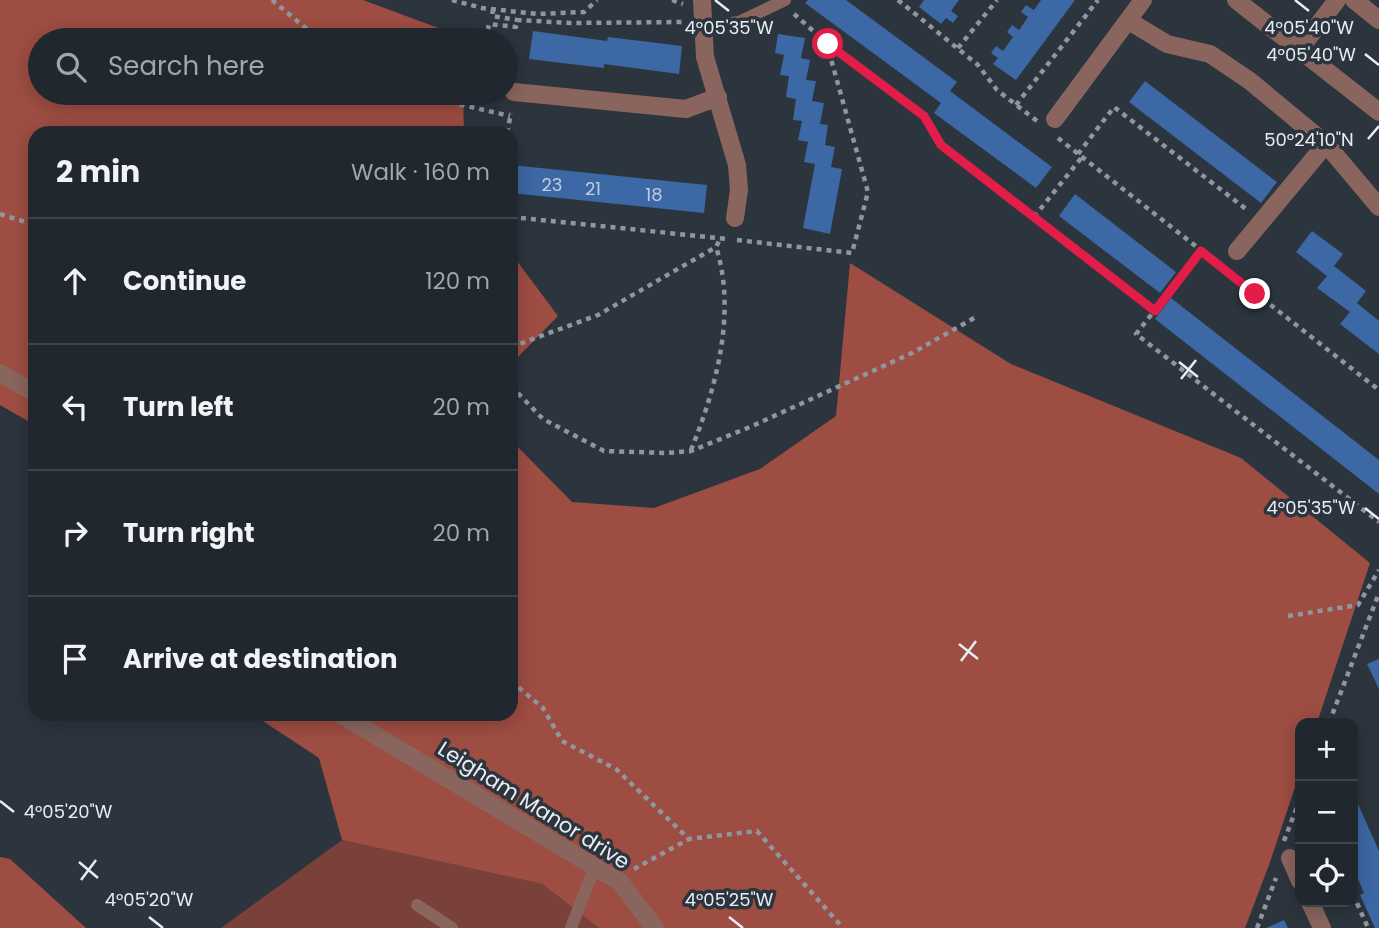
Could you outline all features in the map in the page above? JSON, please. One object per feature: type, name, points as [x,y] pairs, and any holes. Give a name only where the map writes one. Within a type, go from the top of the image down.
[{"type":"street","points":[[702,0],[705,57],[737,165],[739,190],[735,218]]},
{"type":"street","points":[[1047,123],[1143,0]]},
{"type":"street","points":[[1236,0],[1379,112]]},
{"type":"street","points":[[1299,50],[1337,0]]},
{"type":"street","points":[[1355,0],[1379,19]]},
{"type":"street","points":[[1129,21],[1167,44],[1210,54],[1250,81],[1326,144],[1379,207]]},
{"type":"street","points":[[518,92],[686,109],[718,97]]},
{"type":"street","points":[[1237,251],[1326,144]]},
{"type":"street","points":[[0,373],[28,389]]},
{"type":"street","name":"Leigham Manor drive","points":[[352,721],[620,882],[655,928]]},
{"type":"street","points":[[1284,864],[1295,876]]},
{"type":"street","points":[[1312,907],[1322,928]]},
{"type":"lane","points":[[703,24],[739,22],[783,1]]},
{"type":"lane","points":[[570,928],[595,866]]},
{"type":"lane","points":[[417,905],[452,928]]},
{"type":"path","points":[[272,0],[306,28]]},
{"type":"path","points":[[452,0],[493,9],[537,14],[584,12],[597,0]]},
{"type":"path","points":[[898,0],[978,65],[997,90],[1047,123],[1080,155],[1379,390]]},
{"type":"path","points":[[958,48],[996,0]]},
{"type":"path","points":[[1016,105],[1098,0]]},
{"type":"path","points":[[783,1],[826,41],[924,116],[941,145],[1155,311]]},
{"type":"path","points":[[493,9],[492,16],[517,20],[703,24]]},
{"type":"path","points":[[488,28],[489,24],[516,27],[517,20]]},
{"type":"path","points":[[737,240],[852,253],[868,192],[826,41]]},
{"type":"path","points":[[463,105],[510,116]]},
{"type":"path","points":[[1034,217],[1114,107],[1261,221]]},
{"type":"path","points":[[0,214],[28,223]]},
{"type":"path","points":[[518,218],[720,238],[716,247],[598,315],[518,344]]},
{"type":"path","points":[[691,451],[712,389],[723,332],[725,293],[722,266],[716,247]]},
{"type":"path","points":[[1201,251],[1136,334],[1379,522]]},
{"type":"path","points":[[518,393],[543,419],[604,451],[691,451],[912,353],[976,317]]},
{"type":"path","points":[[1288,616],[1358,605],[1379,570]]},
{"type":"path","points":[[1331,718],[1379,593]]},
{"type":"path","points":[[518,687],[544,708],[562,741],[616,769],[689,839]]},
{"type":"path","points":[[1257,928],[1284,864],[1284,840],[1295,812]]},
{"type":"path","points":[[620,882],[637,867],[689,839],[757,831],[843,928]]},
{"type":"path","points":[[1358,905],[1368,928]]},
{"type":"shaded area","points":[[0,0],[363,0],[438,28],[28,28],[28,105],[463,105],[464,126],[28,126],[28,421],[0,405]]},
{"type":"shaded area","points":[[518,262],[558,316],[518,357]]},
{"type":"shaded area","points":[[850,263],[1011,364],[1241,458],[1370,563],[1319,718],[1295,718],[1295,787],[1245,928],[599,928],[542,884],[342,840],[319,758],[263,721],[518,721],[518,447],[572,502],[654,508],[760,469],[836,416]]},
{"type":"shaded area","points":[[342,840],[542,884],[599,928],[221,928]]},
{"type":"shaded area","points":[[0,857],[10,859],[86,928],[0,928]]},
{"type":"building","points":[[808,0],[846,0],[957,82],[950,91],[1052,167],[1036,188],[934,113],[941,103],[805,3]]},
{"type":"building","points":[[924,0],[959,0],[951,11],[958,16],[953,23],[946,18],[941,24],[919,7]]},
{"type":"building","points":[[1041,0],[1075,0],[1016,80],[993,64],[998,58],[991,53],[996,46],[1003,51],[1013,37],[1007,32],[1012,25],[1019,30],[1028,17],[1021,12],[1026,5],[1034,10]]},
{"type":"building","points":[[533,31],[607,41],[608,37],[682,46],[679,74],[604,64],[604,68],[529,59]]},
{"type":"building","points":[[778,34],[805,38],[801,58],[810,60],[806,80],[816,81],[812,101],[824,103],[820,124],[828,125],[825,145],[835,147],[831,167],[842,169],[830,234],[803,228],[815,164],[804,162],[808,142],[798,140],[802,121],[793,120],[796,99],[786,97],[789,76],[780,75],[784,55],[775,53]]},
{"type":"building","points":[[1145,81],[1277,182],[1261,203],[1129,102]]},
{"type":"building","points":[[518,166],[707,185],[704,213],[518,194]]},
{"type":"building","points":[[1075,194],[1176,272],[1160,293],[1059,216]]},
{"type":"building","points":[[1312,231],[1343,254],[1334,266],[1366,291],[1357,303],[1379,321],[1379,354],[1340,324],[1350,312],[1317,288],[1327,276],[1296,252]]},
{"type":"building","points":[[1171,298],[1379,460],[1379,494],[1155,319]]},
{"type":"building","points":[[1379,659],[1379,689],[1367,664]]},
{"type":"building","points":[[1358,804],[1379,851],[1379,928],[1375,928],[1360,895],[1364,893],[1358,879]]},
{"type":"building","points":[[1284,920],[1288,928],[1266,928]]},
{"type":"route","points":[[828,44],[924,116],[941,145],[1155,311],[1201,251],[1255,294]]}]
